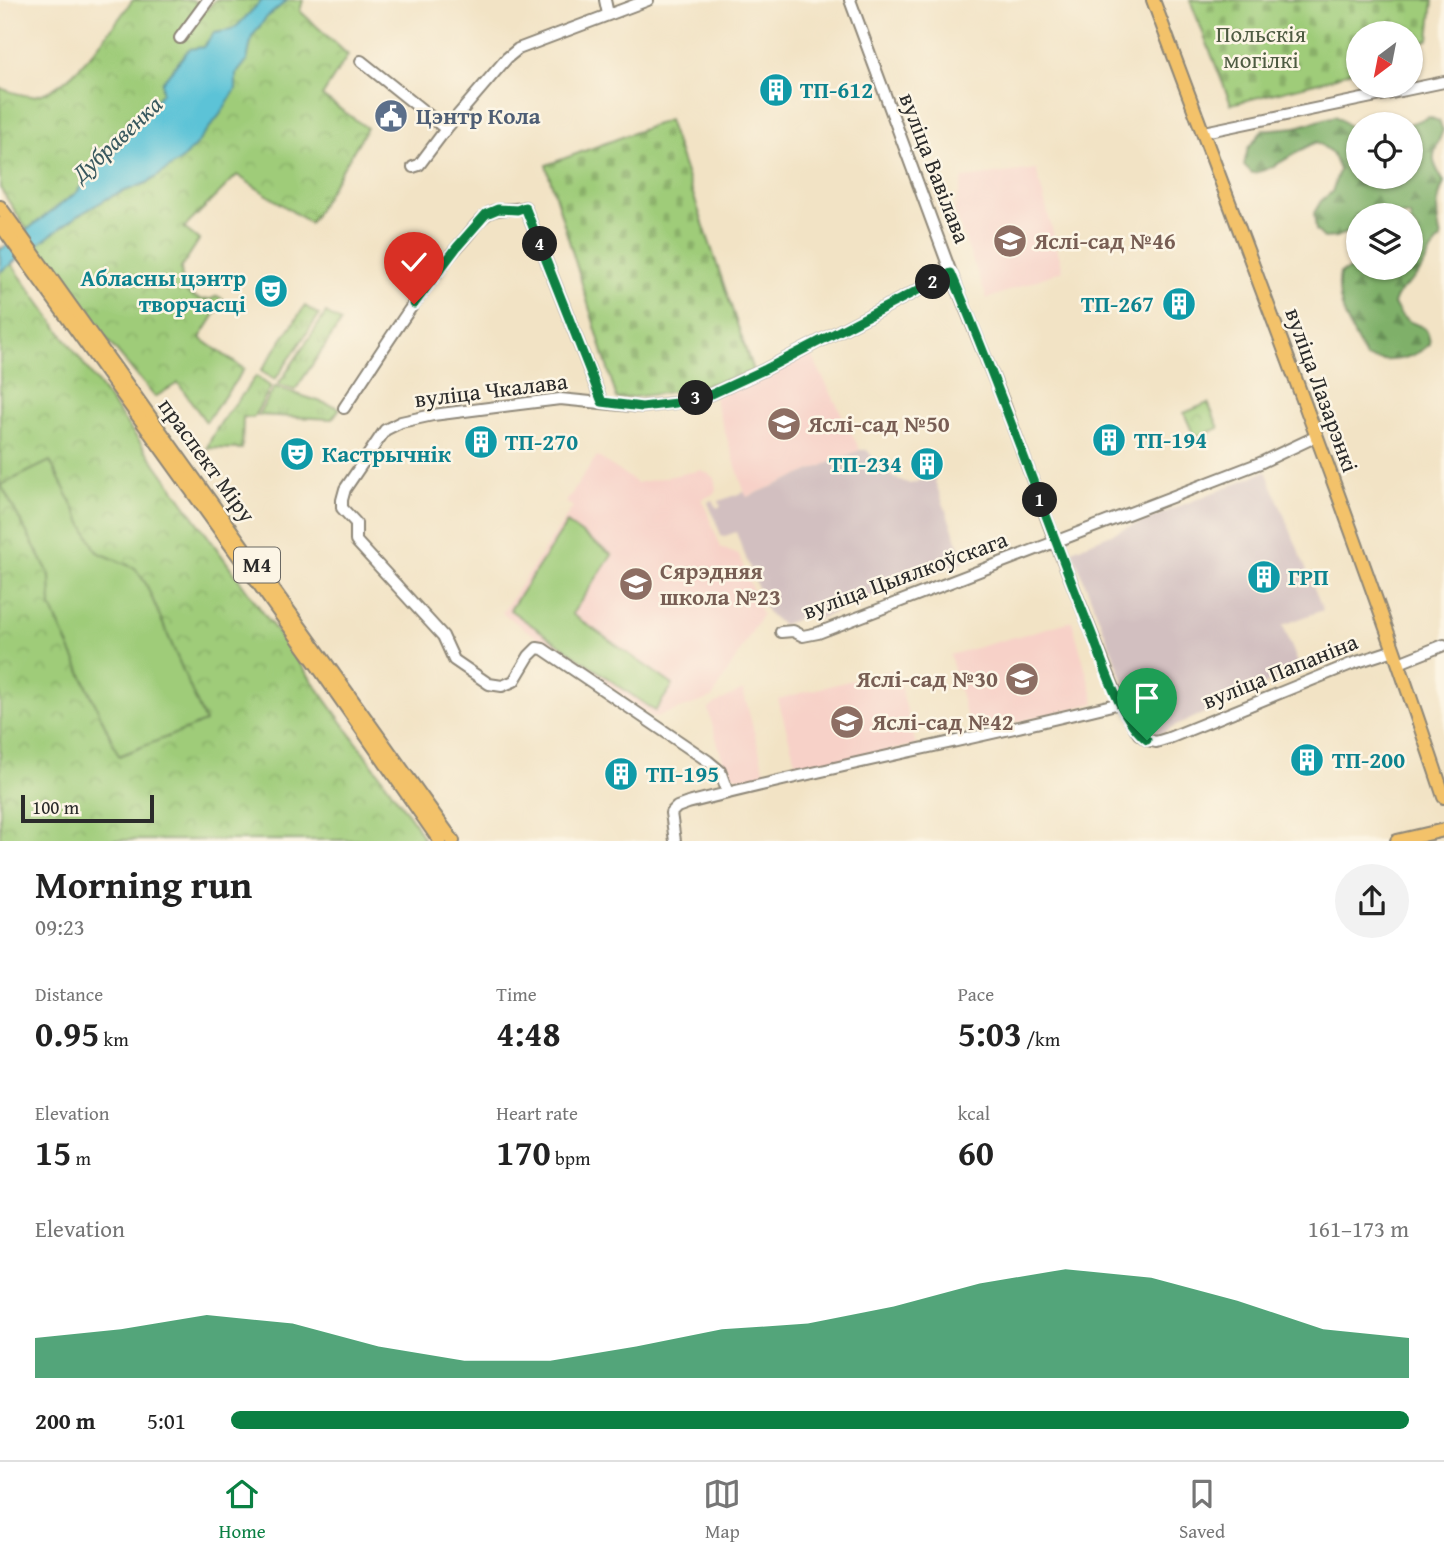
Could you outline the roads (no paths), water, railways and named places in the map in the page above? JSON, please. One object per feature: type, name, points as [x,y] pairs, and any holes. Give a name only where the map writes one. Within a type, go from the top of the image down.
[{"type":"main road","name":"вуліца Лазарэнкі","points":[[1153,0],[1251,255],[1399,663],[1444,797]]},
{"type":"main road","name":"праспект Міру","points":[[0,207],[54,294],[440,841]]},
{"type":"main road","name":"праспект Міру","points":[[0,224],[177,453],[453,841]]},
{"type":"main road","points":[[1397,841],[1444,830]]},
{"type":"street","points":[[180,38],[208,0]]},
{"type":"street","points":[[605,0],[608,14]]},
{"type":"street","points":[[413,167],[419,165],[507,58],[519,49],[648,0]]},
{"type":"street","name":"вуліца Вавілава","points":[[850,0],[951,273],[1120,703]]},
{"type":"street","points":[[361,61],[446,129]]},
{"type":"street","points":[[1204,132],[1444,82]]},
{"type":"street","points":[[344,408],[417,299],[486,214],[498,209],[517,210],[525,207],[602,402]]},
{"type":"street","name":"вуліца Чкалава","points":[[728,793],[720,771],[708,761],[543,649],[537,648],[514,681],[502,686],[489,684],[454,660],[443,636],[356,541],[356,523],[342,508],[345,489],[385,430],[401,422],[433,415],[560,399],[642,407],[676,403],[712,394],[951,273]]},
{"type":"street","name":"вуліца Цыялкоўскага","points":[[781,632],[793,631],[803,636],[818,632],[1260,463],[1315,437]]},
{"type":"street","points":[[1399,663],[1444,645]]},
{"type":"street","name":"вуліца Папаніна","points":[[1120,703],[1139,734],[1156,742],[1351,664],[1394,650]]},
{"type":"street","points":[[675,841],[671,813],[677,807],[1120,703]]},
{"type":"water","points":[[262,0],[288,0],[266,18],[252,37],[247,61],[236,74],[236,89],[222,112],[194,147],[181,160],[149,182],[112,196],[77,216],[0,272],[0,250],[77,192],[104,154],[115,152],[120,146],[119,136],[146,101],[157,99],[162,92],[162,82],[189,49],[203,47],[214,33],[231,30]]},
{"type":"place","name":"ТП-612","points":[[776,90]]},
{"type":"place","name":"Цэнтр Кола","points":[[391,116]]},
{"type":"place","name":"Яслі-сад №46","points":[[1010,241]]},
{"type":"place","name":"Абласны цэнтр творчасці","points":[[271,291]]},
{"type":"place","name":"ТП-267","points":[[1179,304]]},
{"type":"place","name":"Яслі-сад №50","points":[[784,424]]},
{"type":"place","name":"ТП-194","points":[[1109,440]]},
{"type":"place","name":"ТП-270","points":[[481,442]]},
{"type":"place","name":"Кастрычнік","points":[[297,454]]},
{"type":"place","name":"ТП-234","points":[[927,464]]},
{"type":"place","name":"ГРП","points":[[1264,577]]},
{"type":"place","name":"Сярэдняя школа №23","points":[[636,584]]},
{"type":"place","name":"Яслі-сад №30","points":[[1022,679]]},
{"type":"place","name":"Яслі-сад №42","points":[[847,722]]},
{"type":"place","name":"ТП-200","points":[[1307,760]]},
{"type":"place","name":"ТП-195","points":[[621,774]]},
{"type":"park label","name":"Польскія могілкі","points":[[1261,47]]},
{"type":"water label","name":"Дубравенка","points":[[117,139]]}]
